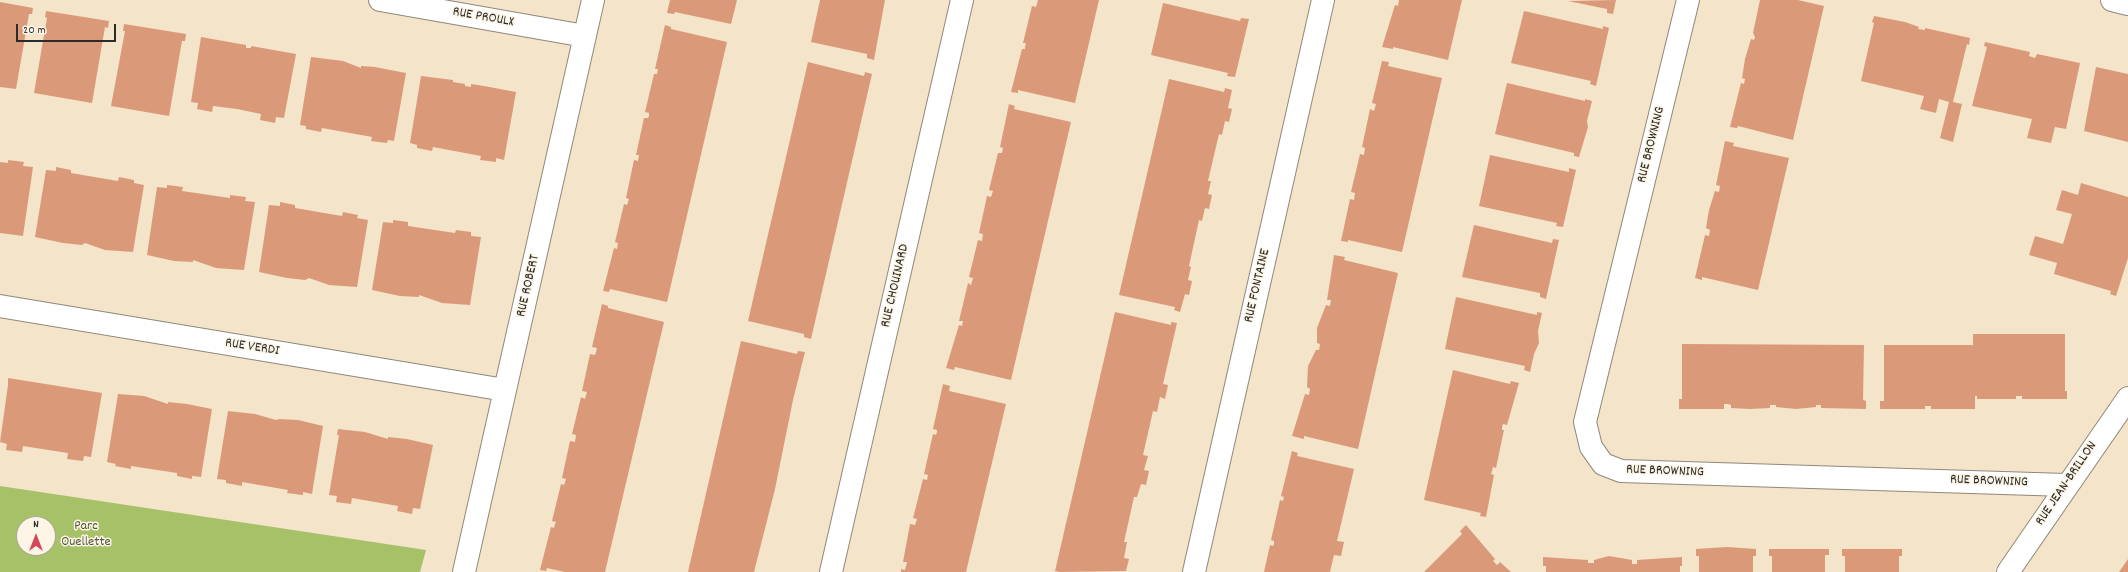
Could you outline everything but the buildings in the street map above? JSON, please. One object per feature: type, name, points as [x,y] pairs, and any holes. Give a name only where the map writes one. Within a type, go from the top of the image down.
[{"type":"street","name":"RUE PROULX","points":[[380,0],[585,36]]},
{"type":"street","name":"RUE ROBERT","points":[[464,572],[593,0]]},
{"type":"street","name":"RUE CHOUINARD","points":[[831,572],[962,0]]},
{"type":"street","name":"RUE FONTAINE","points":[[1194,572],[1323,0]]},
{"type":"street","name":"RUE BROWNING","points":[[1688,0],[1585,422],[1590,447],[1603,464],[1621,471],[2066,485]]},
{"type":"street","points":[[2112,0],[2128,4]]},
{"type":"street","name":"RUE VERDI","points":[[0,306],[505,390]]},
{"type":"street","name":"RUE JEAN-BRILLON","points":[[2008,572],[2066,485],[2128,398]]},
{"type":"green space","name":"Parc Ouellette","points":[[0,486],[426,550],[420,572],[0,572]]}]
